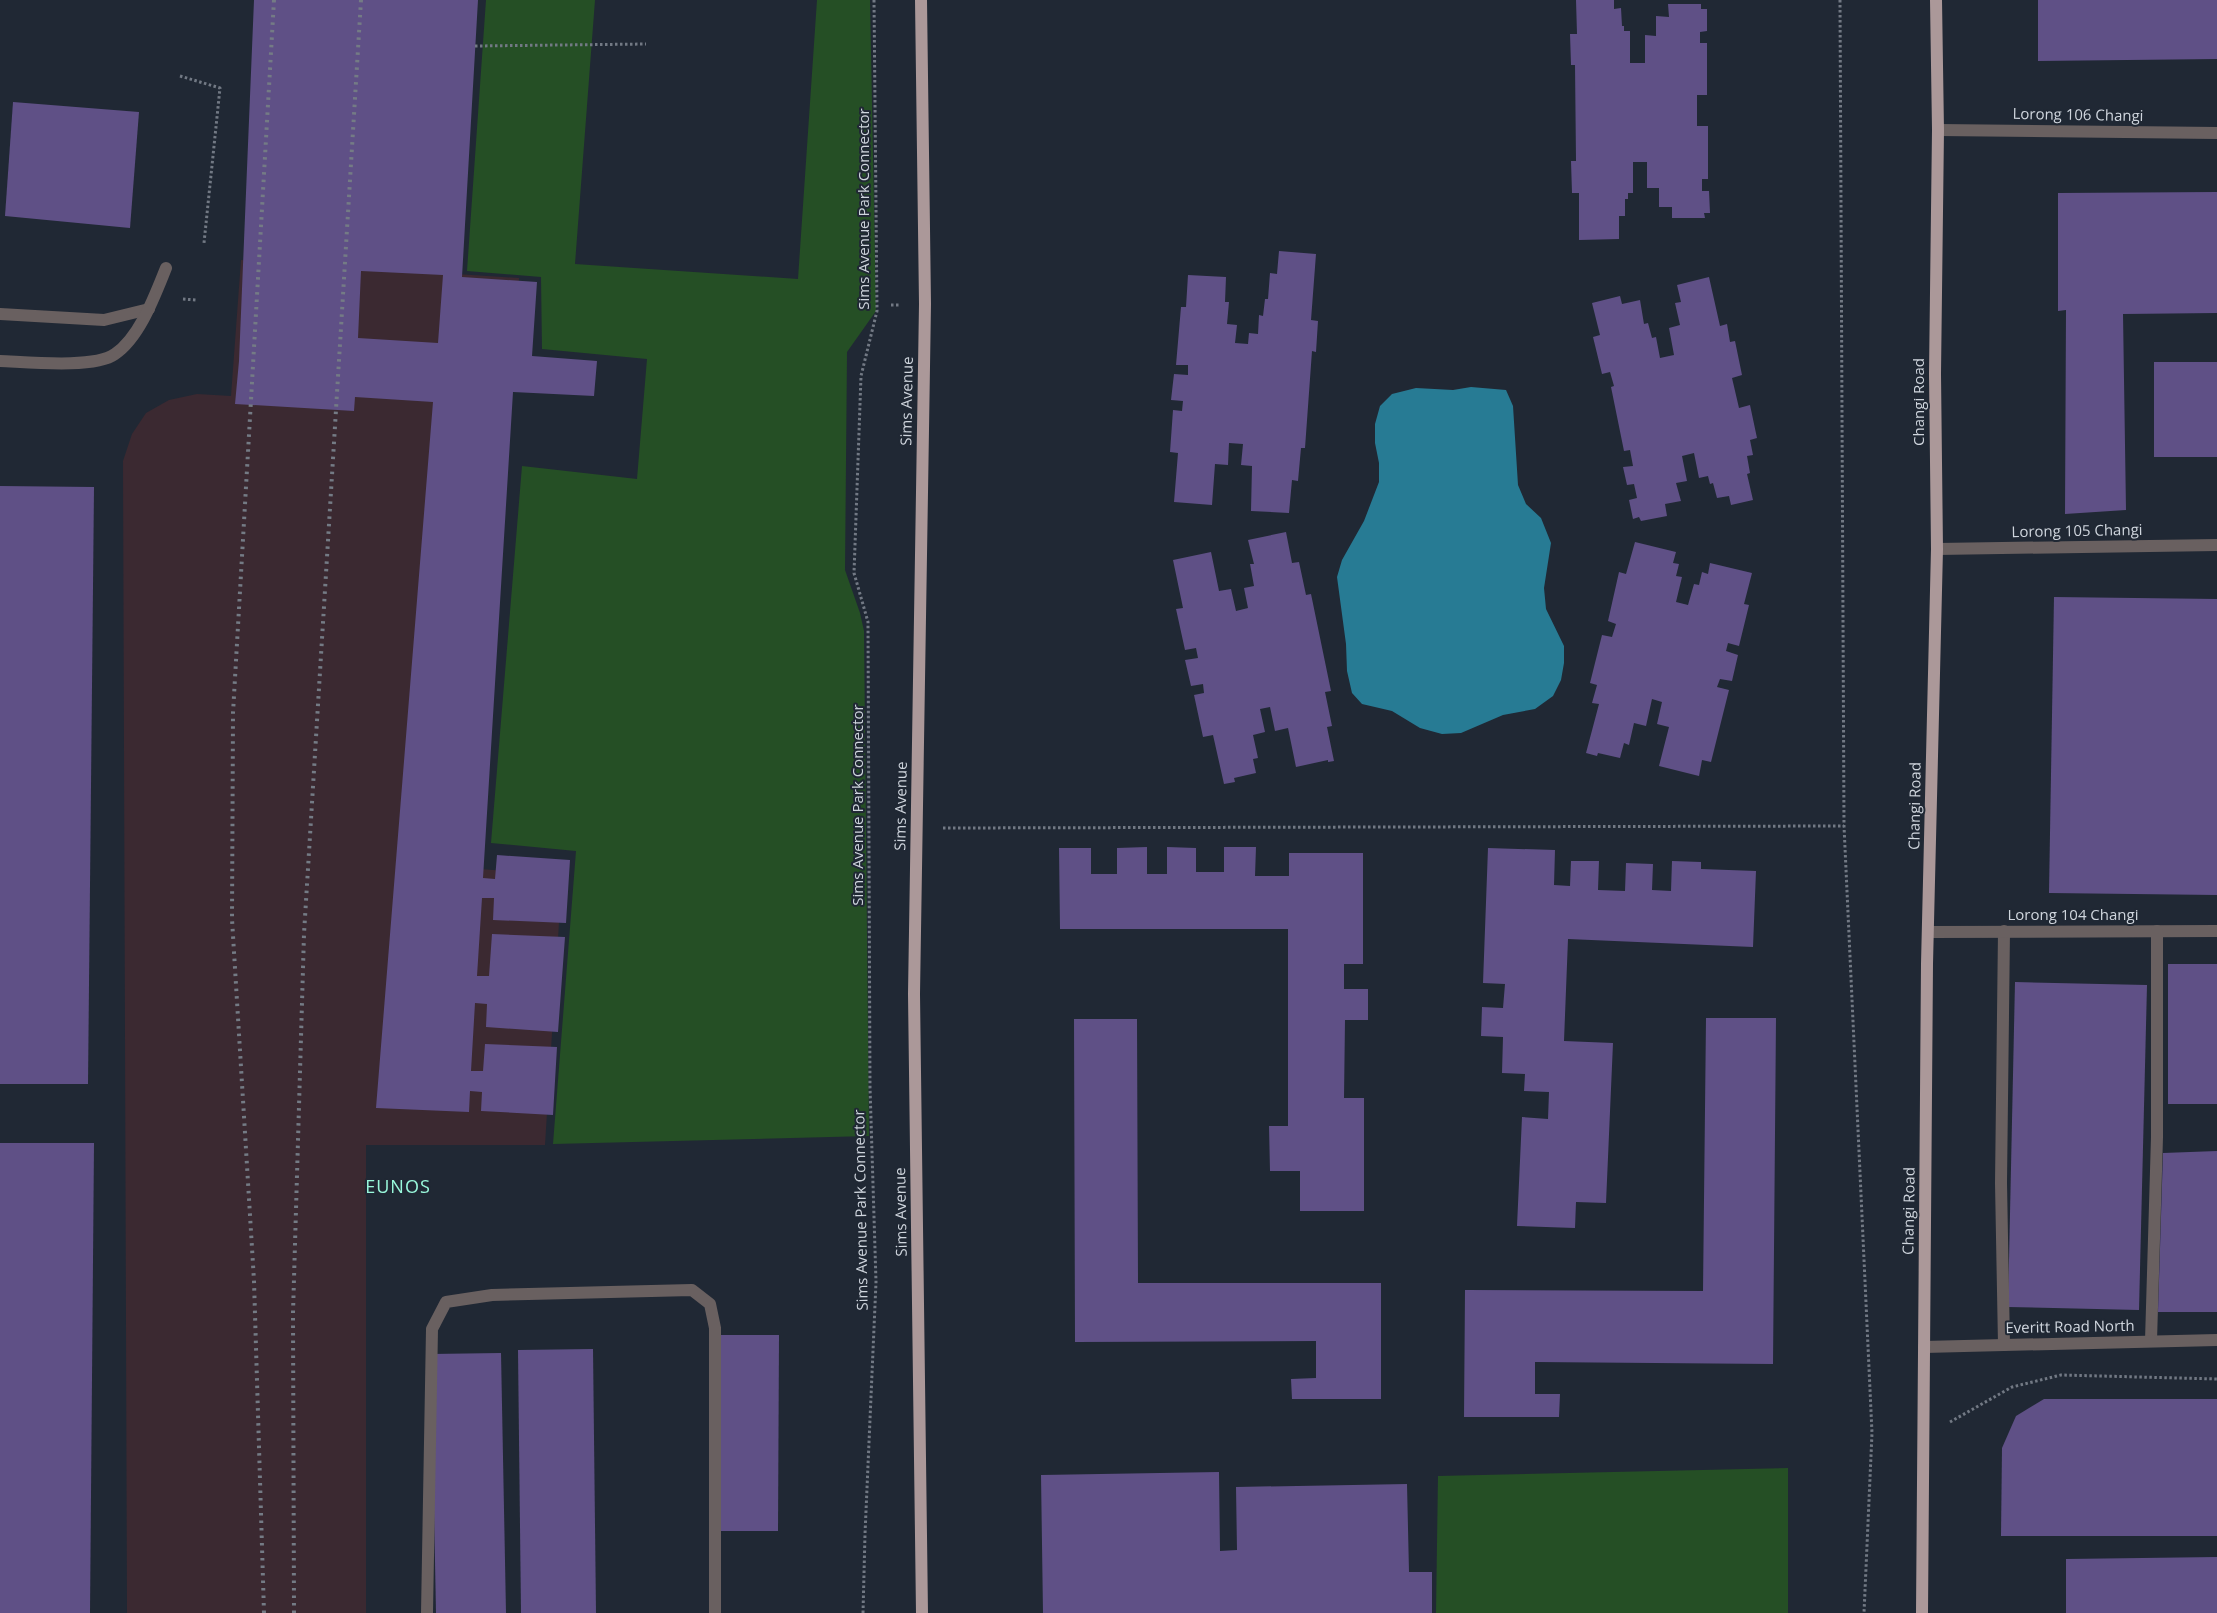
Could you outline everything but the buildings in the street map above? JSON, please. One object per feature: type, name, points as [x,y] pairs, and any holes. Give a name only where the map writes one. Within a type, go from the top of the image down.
[{"type":"main road","name":"Sims Avenue","points":[[921,0],[925,304],[914,994],[922,1613]]},
{"type":"main road","name":"Changi Road","points":[[1922,1613],[1929,932],[1937,548],[1935,374],[1938,130],[1936,0]]},
{"type":"street","name":"Lorong 106 Changi","points":[[1938,130],[2217,133]]},
{"type":"street","points":[[0,361],[94,362],[114,355],[128,342],[149,309],[166,268]]},
{"type":"street","points":[[0,314],[104,320],[149,309]]},
{"type":"street","name":"Lorong 105 Changi","points":[[1937,548],[2217,545]]},
{"type":"street","name":"Lorong 104 Changi","points":[[1929,932],[2217,930]]},
{"type":"street","points":[[2004,931],[2001,1183],[2004,1345]]},
{"type":"street","points":[[2151,1341],[2157,1137],[2157,931]]},
{"type":"street","points":[[426,1613],[432,1329],[446,1302],[492,1295],[692,1290],[710,1304],[715,1328],[715,1613]]},
{"type":"street","name":"Everitt Road North","points":[[1924,1347],[2217,1340]]},
{"type":"path","name":"Sims Avenue Park Connector","points":[[863,1613],[876,1282],[870,1087],[868,622],[854,573],[861,376],[877,311],[874,0]]},
{"type":"path","points":[[1840,0],[1844,826],[1872,1433],[1864,1613]]},
{"type":"path","points":[[475,46],[646,44]]},
{"type":"path","points":[[180,76],[220,88],[204,243]]},
{"type":"path","points":[[917,828],[1844,826]]},
{"type":"path","points":[[1949,1422],[2012,1386],[2061,1375],[2217,1379]]},
{"type":"shaded area","points":[[241,260],[519,278],[480,869],[562,875],[545,1145],[366,1145],[366,1613],[127,1613],[123,461],[132,434],[146,413],[169,400],[197,394],[231,396]]},
{"type":"green space","points":[[486,0],[595,0],[575,264],[798,279],[817,0],[870,0],[876,311],[847,352],[845,570],[860,613],[864,631],[869,1136],[553,1144],[576,851],[491,843],[522,466],[637,479],[647,359],[542,349],[541,277],[467,271]]},
{"type":"green space","points":[[1788,1468],[1788,1613],[1436,1613],[1438,1476]]},
{"type":"water","points":[[1471,387],[1506,390],[1513,406],[1518,485],[1526,504],[1541,518],[1551,543],[1544,588],[1546,609],[1564,646],[1564,663],[1561,680],[1553,696],[1535,709],[1503,715],[1461,733],[1442,734],[1420,728],[1392,711],[1362,704],[1352,693],[1347,671],[1346,644],[1337,577],[1342,560],[1364,521],[1379,482],[1375,424],[1380,406],[1392,394],[1416,388],[1453,390]]},
{"type":"railway","points":[[264,1613],[254,1281],[232,919],[233,713],[274,0]]},
{"type":"railway","points":[[294,1613],[293,1313],[304,934],[361,0]]},
{"type":"district","name":"EUNOS","points":[[398,1187]]}]
